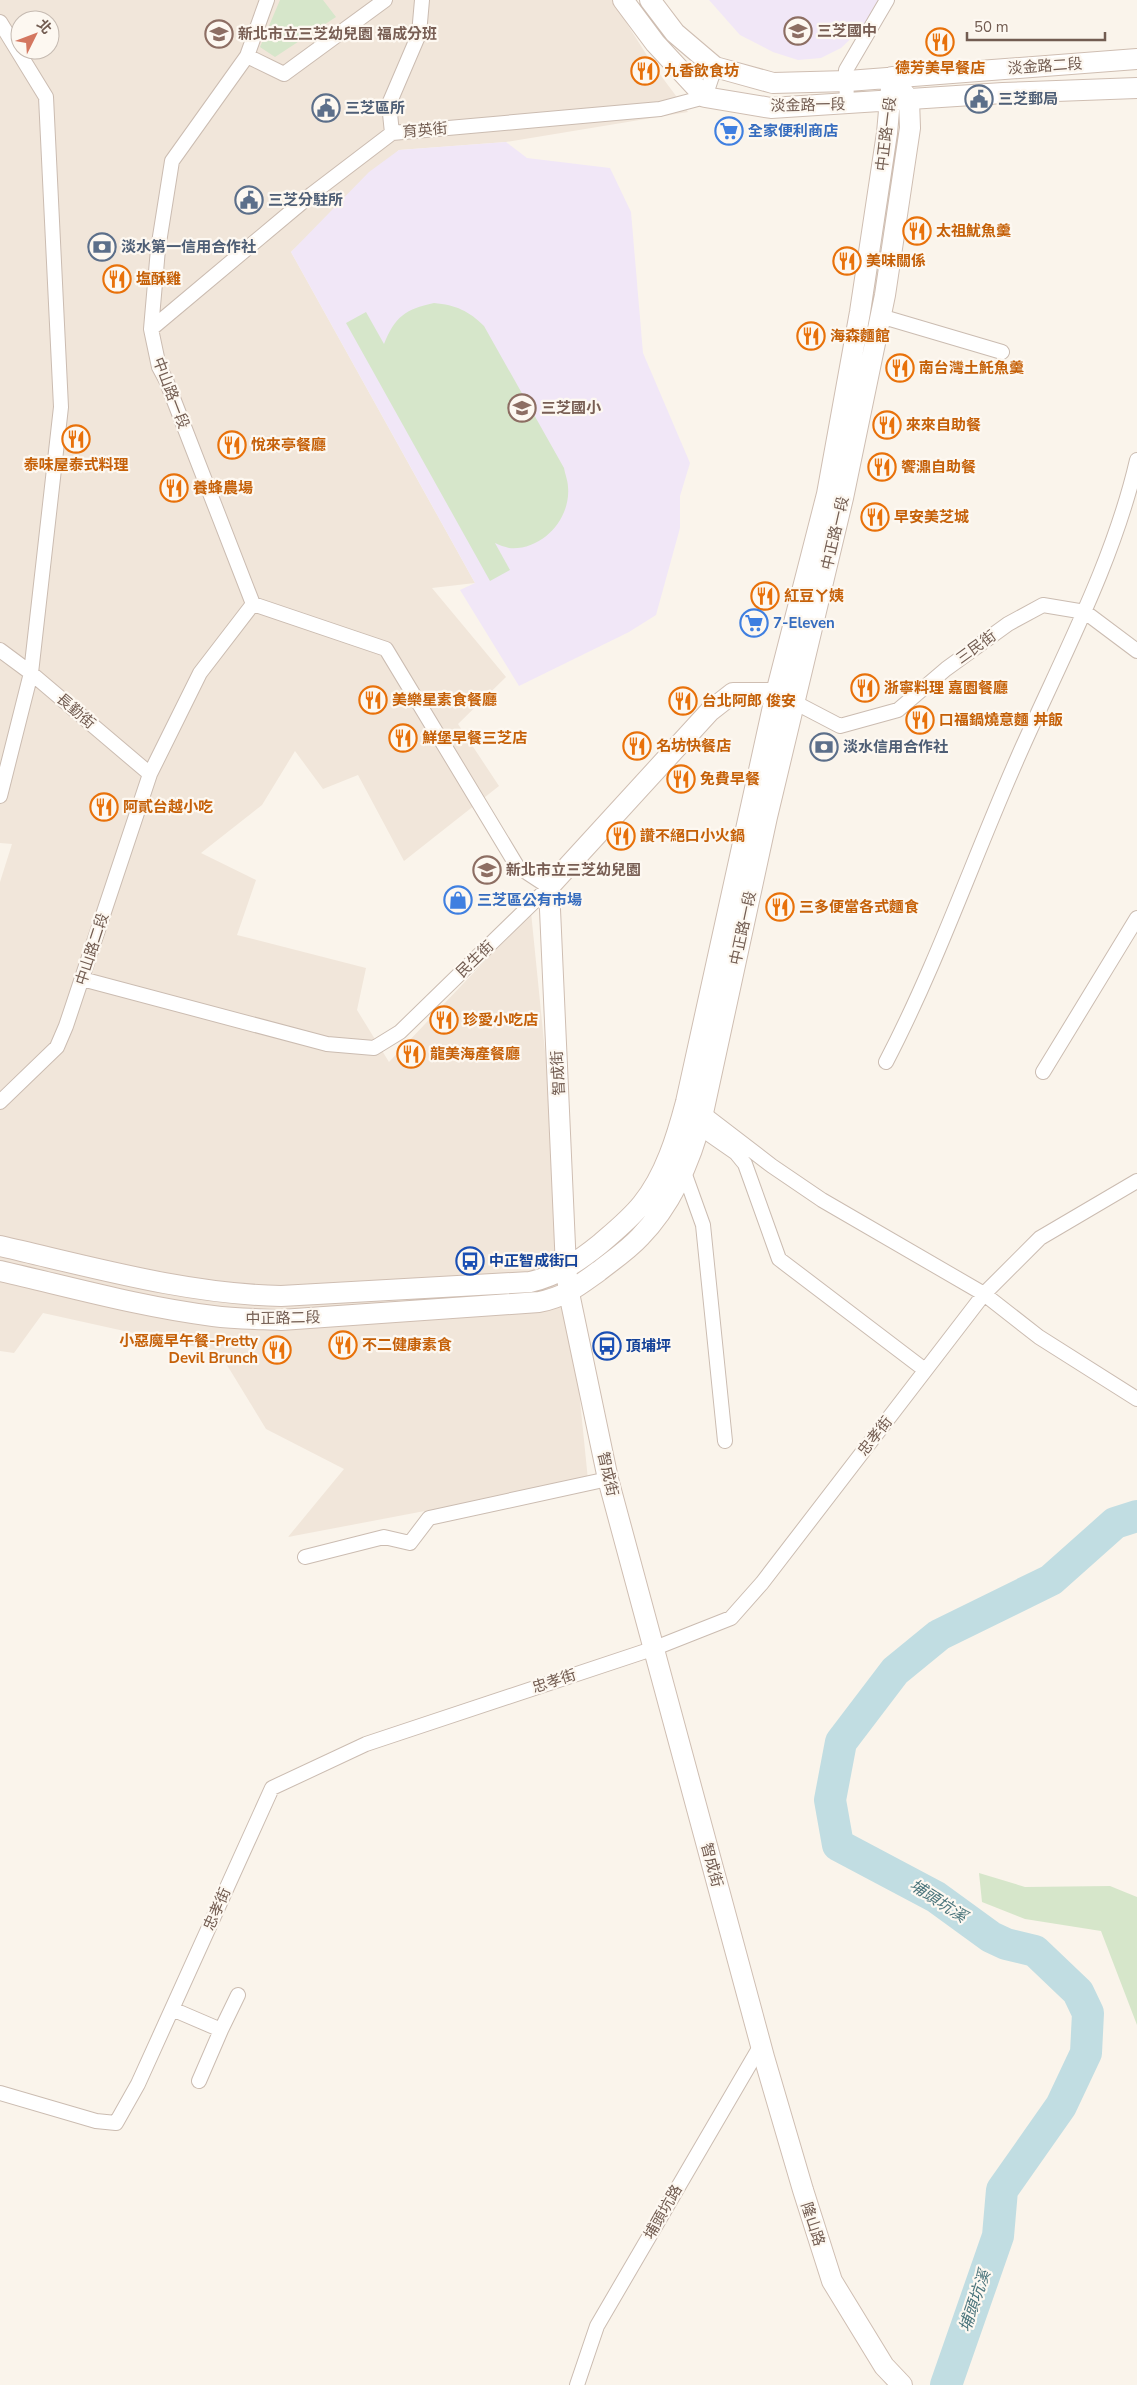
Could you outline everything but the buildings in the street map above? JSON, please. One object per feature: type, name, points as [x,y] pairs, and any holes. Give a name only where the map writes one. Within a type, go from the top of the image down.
[{"type":"main road","points":[[623,0],[655,43],[705,97]]},
{"type":"main road","name":"淡金路一段","points":[[650,0],[675,33],[714,67],[773,83],[892,78]]},
{"type":"main road","name":"淡金路二段","points":[[892,78],[1137,59]]},
{"type":"main road","name":"中正路一段","points":[[569,1293],[641,1236],[663,1208],[684,1172],[701,1120],[767,817],[843,498],[880,316],[910,128],[892,78]]},
{"type":"main road","name":"淡金路二段","points":[[899,101],[1003,93],[1137,88]]},
{"type":"main road","name":"淡金路一段","points":[[705,97],[771,108],[899,101]]},
{"type":"main road","name":"中正路一段","points":[[566,1268],[582,1259],[618,1230],[643,1203],[666,1160],[686,1102],[776,693],[827,494],[860,312],[887,133],[899,101]]},
{"type":"main road","name":"民生街","points":[[549,887],[710,712],[733,693],[776,693],[794,702]]},
{"type":"main road","name":"智成街","points":[[549,887],[566,1268],[569,1293],[608,1478],[761,2045]]},
{"type":"main road","name":"中正路二段","points":[[0,1246],[152,1280],[250,1295],[281,1296],[530,1282],[550,1278],[566,1268]]},
{"type":"main road","name":"中正路二段","points":[[0,1271],[128,1300],[213,1316],[281,1320],[539,1302],[569,1293]]},
{"type":"main road","name":"隆山路","points":[[761,2045],[802,2190],[832,2281],[884,2366],[902,2385]]},
{"type":"street","name":"中山路一段","points":[[253,604],[166,380],[159,367],[151,329],[158,249],[172,161],[248,56],[267,0]]},
{"type":"street","points":[[248,56],[284,74],[385,0]]},
{"type":"street","points":[[392,133],[389,104],[419,34],[422,0]]},
{"type":"street","points":[[847,105],[848,81],[846,70],[887,0]]},
{"type":"street","points":[[0,22],[46,97],[61,407],[31,673],[0,796]]},
{"type":"street","points":[[705,97],[714,67]]},
{"type":"street","name":"育英街","points":[[151,329],[312,194],[392,133],[660,109],[705,97]]},
{"type":"street","points":[[880,316],[1002,352]]},
{"type":"street","points":[[886,1062],[911,1014],[1018,757],[1085,612],[1128,497],[1137,460]]},
{"type":"street","points":[[150,774],[200,673],[253,604],[386,649],[517,866],[549,887]]},
{"type":"street","name":"三民街","points":[[794,702],[840,726],[898,710],[946,669],[1008,624],[1043,605],[1085,612]]},
{"type":"street","points":[[1085,612],[1137,650]]},
{"type":"street","name":"長勤街","points":[[0,650],[31,673],[150,774]]},
{"type":"street","name":"中山路二段","points":[[0,1102],[57,1046],[82,979],[150,774]]},
{"type":"street","name":"民生街","points":[[82,979],[327,1044],[374,1048],[400,1032],[549,887]]},
{"type":"street","points":[[1043,1072],[1137,918]]},
{"type":"street","points":[[701,1120],[822,1200],[984,1294],[1039,1336],[1137,1399]]},
{"type":"street","points":[[701,1120],[746,1164],[779,1259],[926,1370]]},
{"type":"street","points":[[666,1160],[684,1172],[703,1225],[724,1441]]},
{"type":"street","name":"忠孝街","points":[[0,2092],[96,2121],[116,2123],[138,2084],[272,1788],[366,1744],[655,1648],[731,1618],[762,1583],[984,1294],[1040,1238],[1137,1180]]},
{"type":"street","points":[[305,1556],[384,1537],[410,1543],[429,1518],[608,1478]]},
{"type":"street","points":[[199,2081],[238,1995]]},
{"type":"street","points":[[172,2009],[221,2030]]},
{"type":"street","name":"埔頭坑路","points":[[577,2385],[597,2326],[761,2045]]},
{"type":"shaded area","points":[[0,0],[612,0],[653,65],[688,112],[506,142],[399,150],[291,252],[475,583],[432,588],[506,677],[458,724],[499,786],[404,861],[358,775],[323,789],[295,751],[262,805],[201,853],[256,880],[237,935],[366,968],[357,1010],[389,1062],[531,912],[588,1480],[288,1537],[344,1469],[266,1429],[219,1352],[43,1313],[14,1353],[0,1351],[0,882],[12,844],[0,843]]},
{"type":"shaded area","name":"三芝國中","points":[[709,0],[880,0],[862,28],[841,48],[821,58],[798,60],[773,52],[740,35]]},
{"type":"shaded area","name":"三芝國小","points":[[506,142],[527,158],[610,168],[631,212],[643,353],[690,463],[680,496],[680,528],[656,615],[629,632],[519,686],[460,590],[475,583],[291,252],[369,172],[399,150]]},
{"type":"green space","points":[[280,0],[323,0],[336,17],[275,57],[260,47]]},
{"type":"green space","points":[[434,303],[449,305],[462,310],[473,316],[484,326],[564,468],[568,482],[568,499],[565,510],[552,531],[533,544],[521,548],[509,548],[495,543],[510,570],[490,581],[346,323],[366,312],[384,344],[392,327],[408,311]]},
{"type":"green space","points":[[979,1873],[1025,1887],[1110,1886],[1137,1897],[1137,2025],[1101,1931],[1025,1919],[982,1902]]},
{"type":"waterway","name":"埔頭坑溪","points":[[946,2385],[998,2236],[1002,2190],[1061,2106],[1086,2053],[1088,2013],[1078,1992],[1035,1951],[1006,1944],[991,1937],[936,1897],[838,1845],[830,1800],[841,1742],[895,1671],[939,1635],[1051,1580],[1115,1523],[1137,1516]]},
{"type":"place","name":"三芝國中","points":[[798,31]]},
{"type":"place","name":"新北市立三芝幼兒園 福成分班","points":[[219,34]]},
{"type":"place","name":"德芳美早餐店","points":[[940,42]]},
{"type":"place","name":"九香飲食坊","points":[[645,71]]},
{"type":"place","name":"三芝郵局","points":[[979,99]]},
{"type":"place","name":"三芝區所","points":[[326,108]]},
{"type":"place","name":"全家便利商店","points":[[729,131]]},
{"type":"place","name":"三芝分駐所","points":[[249,200]]},
{"type":"place","name":"太祖魷魚羹","points":[[917,231]]},
{"type":"place","name":"淡水第一信用合作社","points":[[102,247]]},
{"type":"place","name":"美味關係","points":[[847,261]]},
{"type":"place","name":"塩酥雞","points":[[117,279]]},
{"type":"place","name":"海森麵館","points":[[811,336]]},
{"type":"place","name":"南台灣土魠魚羹","points":[[900,368]]},
{"type":"place","name":"三芝國小","points":[[522,408]]},
{"type":"place","name":"來來自助餐","points":[[887,425]]},
{"type":"place","name":"泰味屋泰式料理","points":[[76,439]]},
{"type":"place","name":"悅來亭餐廳","points":[[232,445]]},
{"type":"place","name":"饗濎自助餐","points":[[882,467]]},
{"type":"place","name":"養蜂農場","points":[[174,488]]},
{"type":"place","name":"早安美芝城","points":[[875,517]]},
{"type":"place","name":"紅豆ㄚ姨","points":[[765,596]]},
{"type":"place","name":"7-Eleven","points":[[754,623]]},
{"type":"place","name":"浙寧料理 嘉園餐廳","points":[[865,688]]},
{"type":"place","name":"美樂星素食餐廳","points":[[373,700]]},
{"type":"place","name":"台北阿郎 俊安","points":[[683,701]]},
{"type":"place","name":"口福鍋燒意麵 丼飯","points":[[920,720]]},
{"type":"place","name":"鮮堡早餐三芝店","points":[[403,738]]},
{"type":"place","name":"名坊快餐店","points":[[637,746]]},
{"type":"place","name":"淡水信用合作社","points":[[824,747]]},
{"type":"place","name":"免費早餐","points":[[681,779]]},
{"type":"place","name":"阿貳台越小吃","points":[[104,807]]},
{"type":"place","name":"讚不絕口小火鍋","points":[[621,836]]},
{"type":"place","name":"新北市立三芝幼兒園","points":[[487,870]]},
{"type":"place","name":"三芝區公有市場","points":[[458,900]]},
{"type":"place","name":"三多便當各式麵食","points":[[780,907]]},
{"type":"place","name":"珍愛小吃店","points":[[444,1020]]},
{"type":"place","name":"龍美海產餐廳","points":[[411,1054]]},
{"type":"place","name":"中正智成街口","points":[[470,1261]]},
{"type":"place","name":"不二健康素食","points":[[343,1345]]},
{"type":"place","name":"頂埔坪","points":[[607,1346]]},
{"type":"place","name":"小惡魔早午餐-Pretty Devil Brunch","points":[[277,1350]]}]
